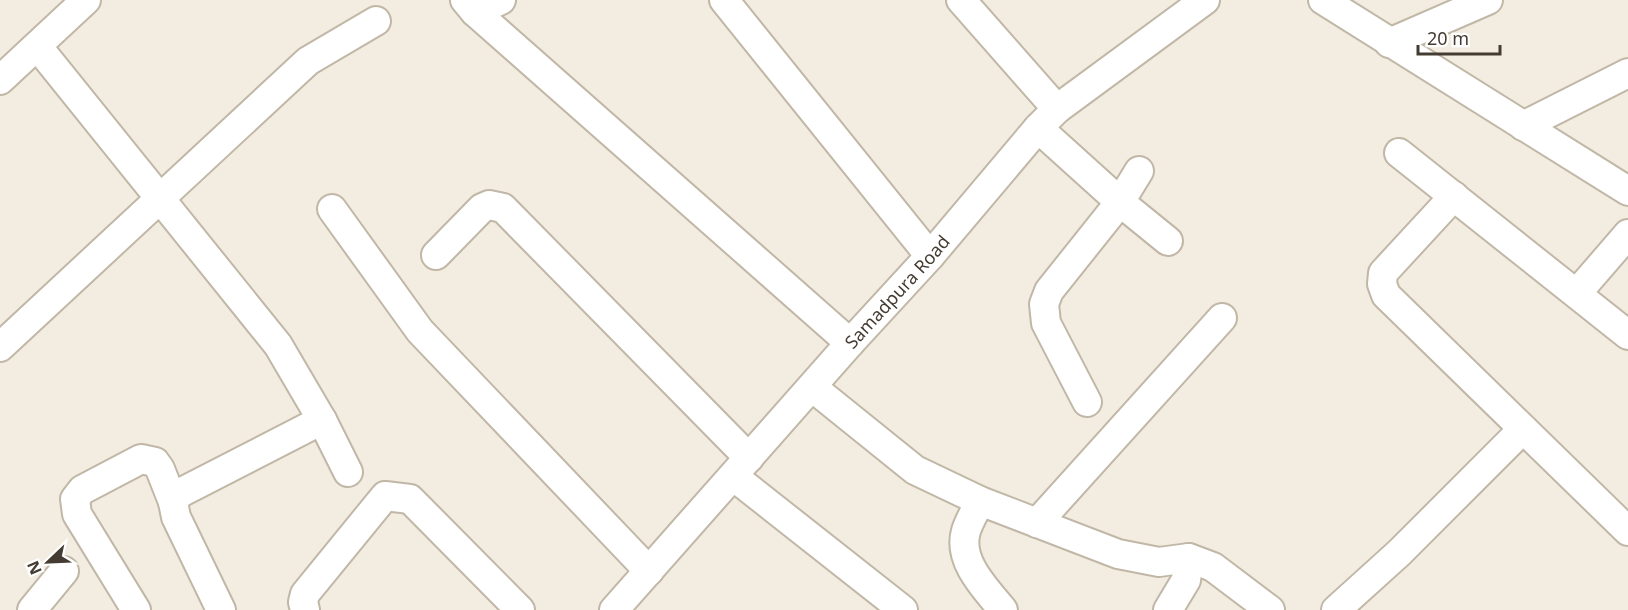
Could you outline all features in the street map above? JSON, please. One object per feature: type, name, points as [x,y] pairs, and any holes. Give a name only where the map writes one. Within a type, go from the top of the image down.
[{"type":"street","points":[[3,69],[38,47],[86,0]]},
{"type":"street","points":[[470,6],[501,0]]},
{"type":"street","points":[[724,0],[930,256]]},
{"type":"street","points":[[961,0],[1047,119],[1120,202],[1168,241]]},
{"type":"street","name":"Samadpura Road","points":[[624,607],[649,571],[930,256],[1047,119],[1205,0]]},
{"type":"street","points":[[1323,0],[1628,190]]},
{"type":"street","points":[[1389,43],[1488,0]]},
{"type":"street","points":[[470,6],[850,343]]},
{"type":"street","points":[[0,347],[308,61],[376,21]]},
{"type":"street","points":[[38,47],[278,345],[322,420],[348,472]]},
{"type":"street","points":[[1523,126],[1628,73]]},
{"type":"street","points":[[1399,153],[1628,335]]},
{"type":"street","points":[[1087,402],[1046,322],[1044,304],[1049,291],[1120,202],[1139,171]]},
{"type":"street","points":[[1454,196],[1383,273],[1382,284],[1386,295],[1628,531]]},
{"type":"street","points":[[436,255],[482,208],[489,205],[503,208],[741,467],[903,610]]},
{"type":"street","points":[[332,209],[420,331],[649,571]]},
{"type":"street","points":[[1577,293],[1628,234]]},
{"type":"street","points":[[1037,523],[1222,318]]},
{"type":"street","points":[[812,387],[915,470],[980,501],[1118,554],[1159,562],[1189,558],[1213,567],[1270,610]]},
{"type":"street","points":[[173,502],[180,493],[322,420]]},
{"type":"street","points":[[1336,610],[1399,552],[1523,429]]},
{"type":"street","points":[[136,610],[77,514],[75,499],[82,490],[141,459],[155,462],[160,469],[173,502],[176,517],[221,610]]},
{"type":"street","points":[[305,610],[303,602],[305,594],[385,496],[410,499],[520,610]]},
{"type":"street","points":[[980,501],[965,532],[965,554],[976,577],[1003,610]]},
{"type":"street","points":[[1168,610],[1186,580],[1189,558]]},
{"type":"street","points":[[32,610],[64,571]]}]
